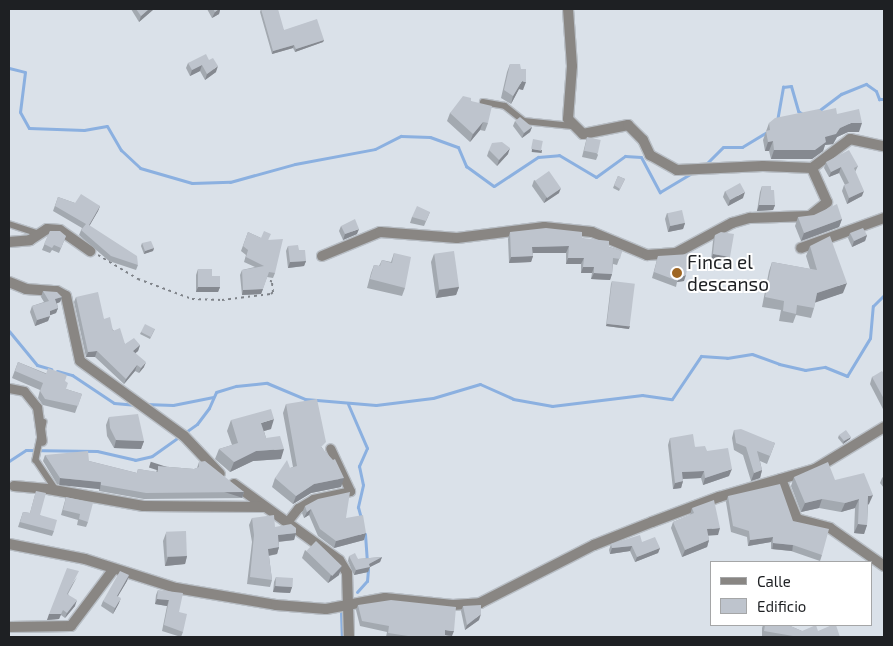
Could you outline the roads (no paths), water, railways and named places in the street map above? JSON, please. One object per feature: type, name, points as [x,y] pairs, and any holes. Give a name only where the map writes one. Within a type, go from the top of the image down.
[{"type":"street","points":[[568,9],[572,66],[568,119],[572,126],[590,134],[628,125],[644,140],[650,155],[677,170],[702,168],[812,168],[850,139],[884,146]]},
{"type":"street","points":[[322,256],[380,232],[457,238],[544,227],[592,232],[647,255],[676,253],[732,222],[750,218],[810,216],[827,202],[812,168]]},
{"type":"street","points":[[802,248],[884,218]]},
{"type":"street","points":[[9,242],[30,240],[47,229],[60,230],[90,250]]},
{"type":"street","points":[[9,282],[26,289],[57,291],[66,296],[80,362],[119,392],[183,435],[216,471],[339,560],[347,573],[349,637]]},
{"type":"street","points":[[9,388],[24,391],[37,407],[39,445]]},
{"type":"street","points":[[9,544],[85,559],[112,570],[176,588],[276,605],[326,609],[385,598],[453,605],[480,603],[594,546],[644,525],[719,497],[815,469],[884,427]]},
{"type":"street","points":[[287,522],[298,508],[313,499],[350,491],[330,448]]},
{"type":"street","points":[[781,479],[797,519],[830,528],[884,566]]},
{"type":"street","points":[[14,486],[56,490],[142,506],[264,507]]},
{"type":"street","points":[[9,627],[71,626],[112,570]]},
{"type":"lane","points":[[483,102],[504,106],[524,121],[572,126]]},
{"type":"lane","points":[[9,224],[40,234]]},
{"type":"lane","points":[[44,422],[36,457],[56,490]]},
{"type":"waterway","points":[[9,68],[25,72],[20,112],[29,128],[84,130],[107,126],[121,150],[140,168],[192,183],[230,182],[295,164],[375,149],[401,136],[430,137],[458,147],[466,166],[494,186],[538,157],[559,155],[596,177],[625,156],[641,157],[660,192],[693,172]]},
{"type":"waterway","points":[[817,112],[841,94],[866,84],[876,91],[879,99],[884,99]]},
{"type":"waterway","points":[[777,121],[783,87],[791,86],[798,111],[804,115]]},
{"type":"waterway","points":[[705,165],[723,147],[742,147],[769,131]]},
{"type":"waterway","points":[[9,461],[26,450],[97,451],[135,460],[152,456],[197,424],[209,408],[216,392],[236,386],[267,383],[305,399],[376,405],[433,398],[480,384],[513,399],[552,406],[642,395],[672,399],[701,356],[727,358],[752,354],[779,364],[805,370],[825,367],[847,376],[870,338],[873,306],[884,295]]},
{"type":"waterway","points":[[9,331],[37,365],[51,369]]},
{"type":"waterway","points":[[57,371],[72,375],[114,403],[137,405]]},
{"type":"waterway","points":[[145,404],[173,405],[213,397]]},
{"type":"waterway","points":[[348,404],[367,448],[359,466],[363,485],[358,507],[361,518]]},
{"type":"waterway","points":[[365,534],[367,562]]},
{"type":"waterway","points":[[357,592],[367,581],[368,569]]},
{"type":"waterway","points":[[341,613],[342,637]]},
{"type":"place","name":"Finca el descanso","points":[[677,273]]}]
